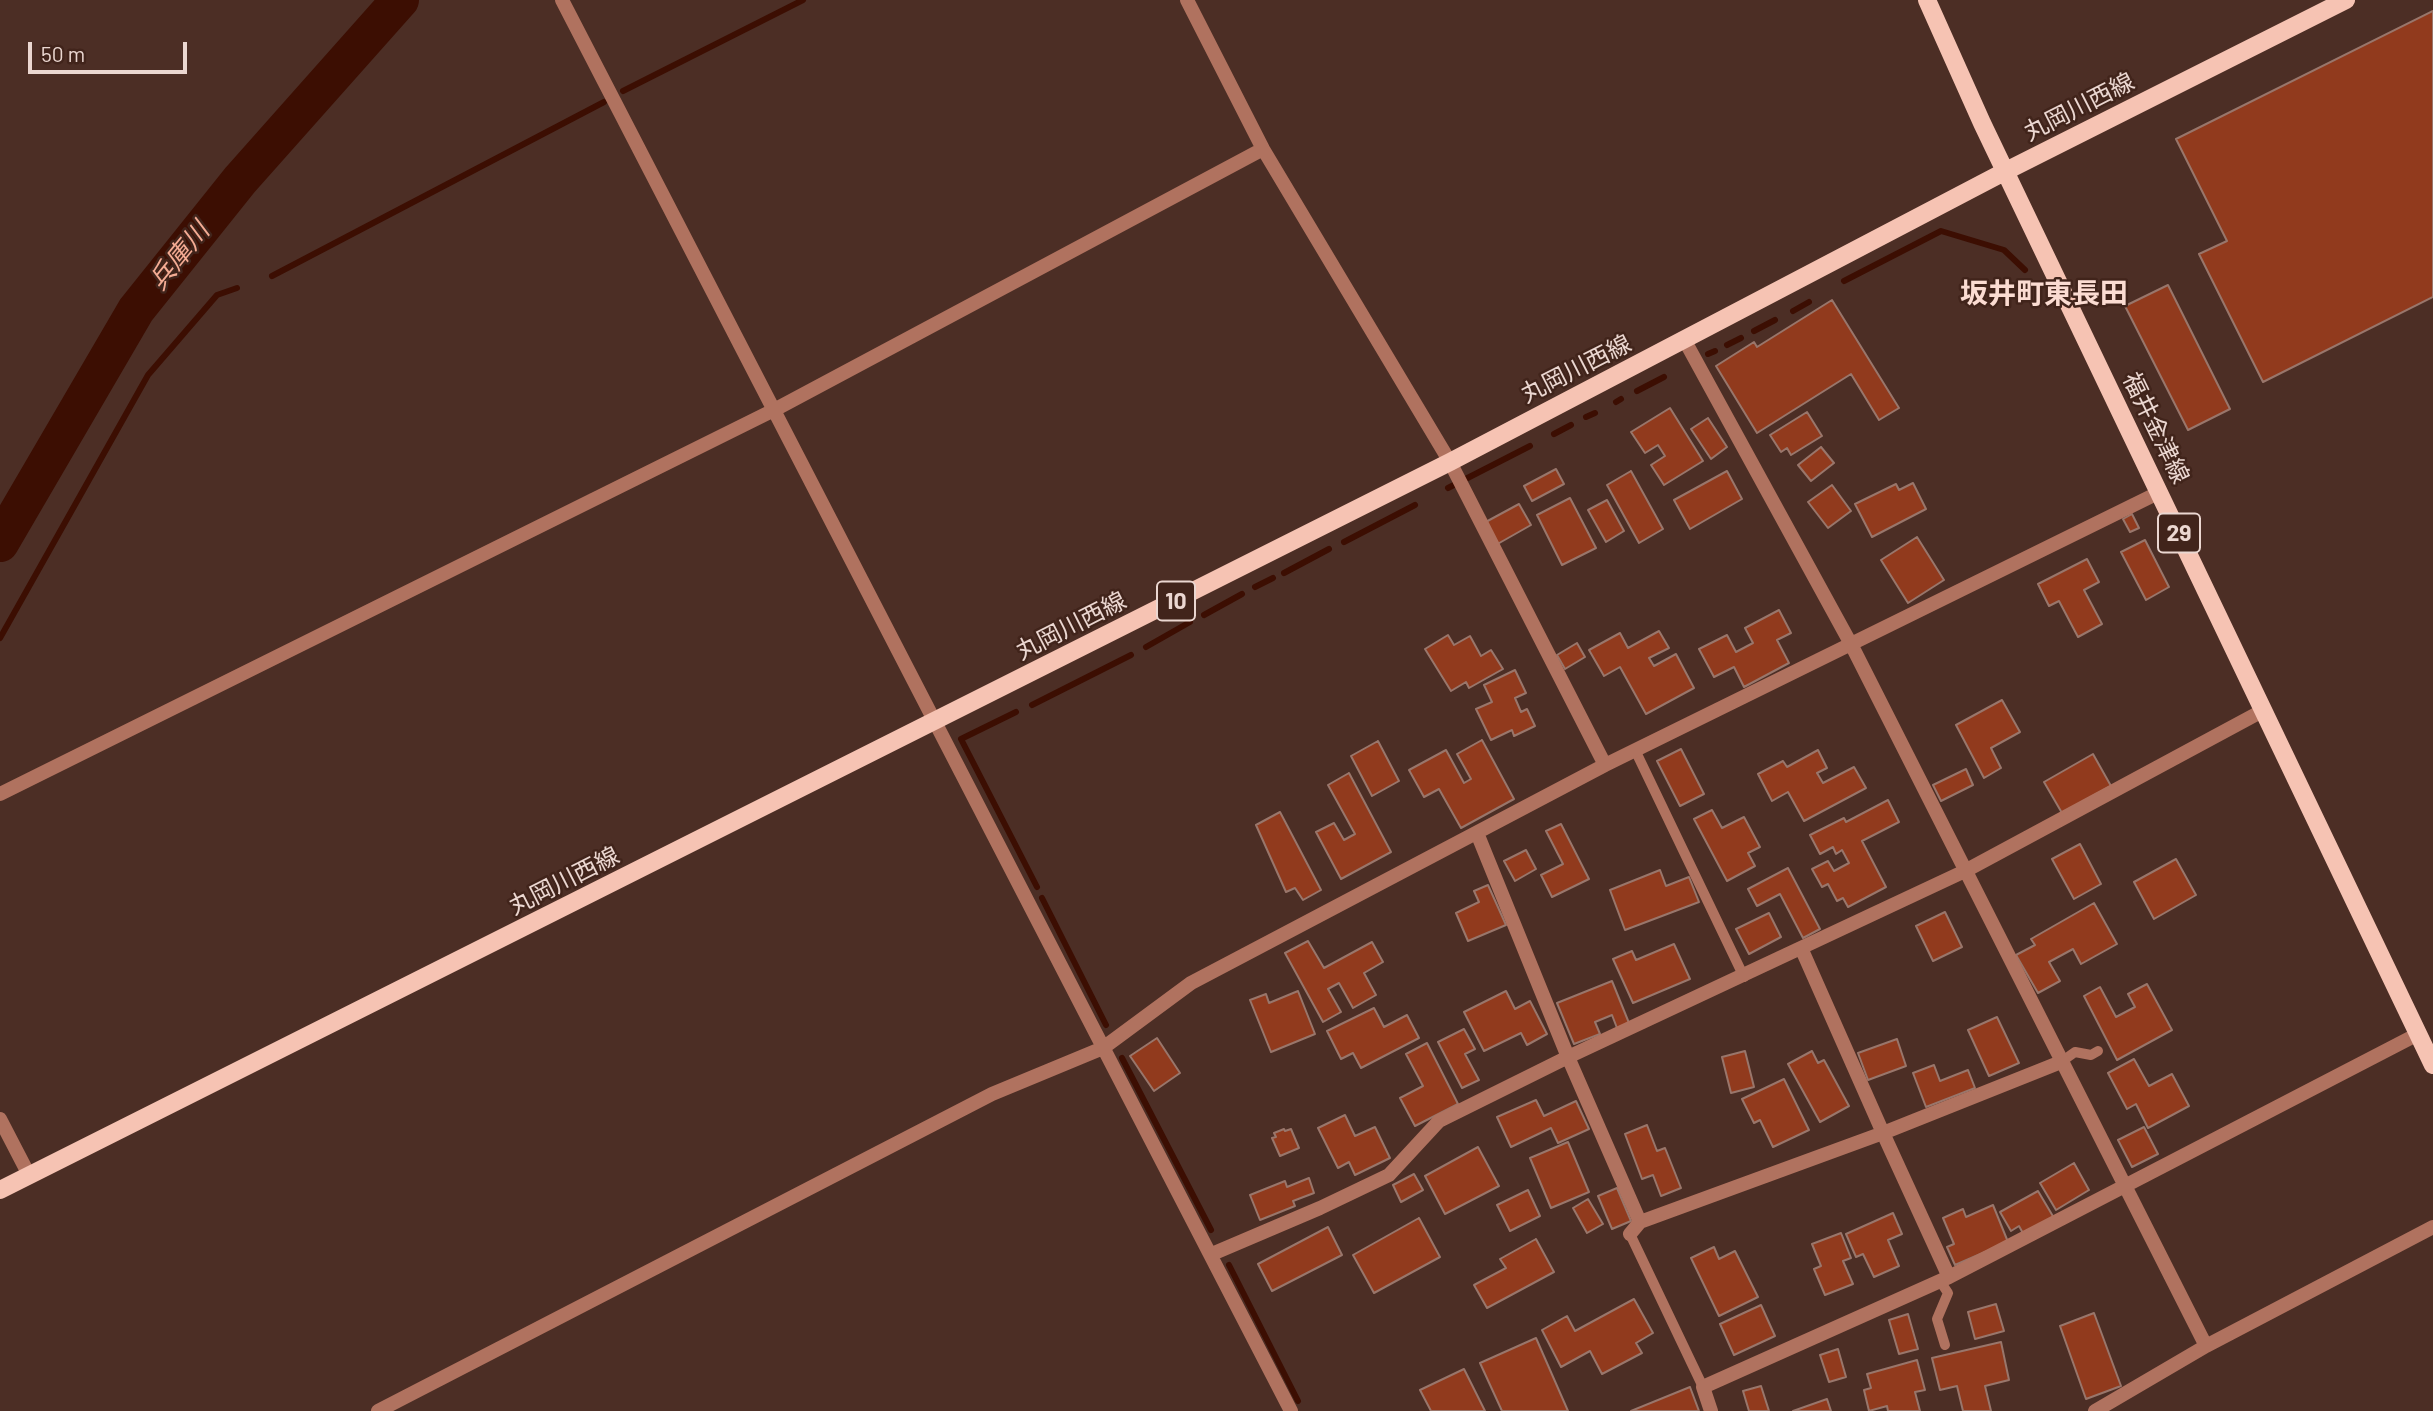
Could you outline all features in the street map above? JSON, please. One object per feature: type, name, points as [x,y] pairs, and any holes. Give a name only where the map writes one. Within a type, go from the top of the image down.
[{"type":"main road","name":"福井金津線","points":[[1927,0],[2006,172],[2433,1066]]},
{"type":"main road","name":"丸岡川西線","points":[[0,1191],[1450,462],[2006,172],[2346,0]]},
{"type":"street","points":[[562,0],[776,409],[1291,1411]]},
{"type":"street","points":[[1187,0],[1263,149],[1450,462],[1605,765]]},
{"type":"street","points":[[0,794],[776,409],[1263,149]]},
{"type":"street","points":[[1685,341],[1852,646],[2206,1346]]},
{"type":"street","points":[[378,1411],[992,1094],[1103,1048],[1191,983],[1605,765],[1852,646],[2160,492]]},
{"type":"street","points":[[1212,1254],[1389,1175],[1439,1121],[1568,1057],[1802,950],[1965,871],[2264,710]]},
{"type":"street","points":[[1477,834],[1568,1057],[1640,1222]]},
{"type":"street","points":[[1802,950],[1944,1279]]},
{"type":"street","points":[[1711,1411],[1703,1387],[1944,1279],[2418,1034]]},
{"type":"street","points":[[1630,1234],[1640,1222],[1883,1133],[2061,1062]]},
{"type":"street","points":[[0,1119],[29,1175]]},
{"type":"street","points":[[2095,1411],[2206,1346],[2433,1227]]},
{"type":"lane","points":[[1636,752],[1744,976]]},
{"type":"lane","points":[[2061,1062],[2075,1052],[2091,1055],[2098,1051]]},
{"type":"lane","points":[[1630,1234],[1703,1387]]},
{"type":"lane","points":[[1944,1279],[1948,1293],[1937,1319],[1945,1345]]},
{"type":"building","points":[[2433,11],[2433,297],[2263,382],[2199,254],[2227,241],[2176,139]]},
{"type":"building","points":[[2168,285],[2230,409],[2188,430],[2125,306]]},
{"type":"building","points":[[1832,300],[1899,408],[1879,420],[1851,374],[1757,433],[1716,366],[1754,342],[1757,347]]},
{"type":"building","points":[[1670,408],[1703,461],[1664,485],[1651,465],[1665,456],[1658,445],[1645,453],[1631,432]]},
{"type":"building","points":[[1807,412],[1822,436],[1791,455],[1787,448],[1781,452],[1770,435]]},
{"type":"building","points":[[1708,418],[1727,447],[1711,459],[1691,429]]},
{"type":"building","points":[[1821,447],[1834,463],[1811,481],[1798,465]]},
{"type":"building","points":[[1556,469],[1564,484],[1532,501],[1524,486]]},
{"type":"building","points":[[1631,471],[1663,529],[1639,543],[1607,485]]},
{"type":"building","points":[[1727,471],[1742,499],[1690,529],[1674,500]]},
{"type":"building","points":[[1913,483],[1926,509],[1872,537],[1855,504],[1896,484],[1899,490]]},
{"type":"building","points":[[1832,485],[1851,511],[1828,528],[1808,502]]},
{"type":"building","points":[[1570,498],[1596,548],[1562,565],[1537,515]]},
{"type":"building","points":[[1607,500],[1624,531],[1606,542],[1588,510]]},
{"type":"building","points":[[1519,504],[1531,525],[1494,546],[1482,524]]},
{"type":"building","points":[[2132,514],[2139,528],[2130,532],[2123,519]]},
{"type":"building","points":[[1917,537],[1944,580],[1908,603],[1881,560]]},
{"type":"building","points":[[2145,540],[2169,587],[2146,600],[2121,552]]},
{"type":"building","points":[[2087,559],[2099,582],[2084,590],[2102,624],[2078,637],[2059,601],[2049,606],[2038,584]]},
{"type":"building","points":[[1779,610],[1791,633],[1777,640],[1789,663],[1744,687],[1734,667],[1714,677],[1699,649],[1727,635],[1736,652],[1753,643],[1745,628]]},
{"type":"building","points":[[1659,631],[1669,648],[1649,658],[1654,666],[1676,654],[1694,688],[1646,714],[1620,667],[1604,676],[1589,650],[1620,633],[1628,648]]},
{"type":"building","points":[[1448,635],[1454,645],[1470,636],[1481,656],[1491,650],[1503,669],[1469,688],[1466,682],[1451,691],[1425,649]]},
{"type":"building","points":[[1577,643],[1585,657],[1565,669],[1557,655]]},
{"type":"building","points":[[1515,670],[1526,693],[1515,698],[1521,712],[1527,709],[1535,726],[1514,736],[1512,730],[1491,740],[1476,709],[1492,702],[1484,685]]},
{"type":"building","points":[[2002,700],[2020,732],[1991,748],[2001,768],[1984,778],[1956,725]]},
{"type":"building","points":[[1482,740],[1514,799],[1461,828],[1439,789],[1424,797],[1409,770],[1446,750],[1464,783],[1471,779],[1457,754]]},
{"type":"building","points":[[1378,741],[1399,781],[1372,796],[1351,756]]},
{"type":"building","points":[[1681,749],[1704,794],[1680,806],[1657,761]]},
{"type":"building","points":[[1818,750],[1827,768],[1817,773],[1823,783],[1854,767],[1866,788],[1804,821],[1788,792],[1772,801],[1758,774],[1783,761],[1787,767]]},
{"type":"building","points":[[2093,754],[2111,786],[2062,813],[2044,782]]},
{"type":"building","points":[[1966,769],[1973,785],[1941,801],[1933,785]]},
{"type":"building","points":[[1349,773],[1391,852],[1341,879],[1316,832],[1334,823],[1344,840],[1355,834],[1328,785]]},
{"type":"building","points":[[1888,800],[1899,822],[1862,841],[1886,887],[1848,907],[1843,898],[1837,901],[1828,884],[1822,887],[1812,869],[1828,861],[1834,871],[1849,863],[1842,850],[1836,854],[1833,847],[1820,854],[1810,835],[1844,818],[1846,822]]},
{"type":"building","points":[[1712,810],[1722,828],[1744,817],[1760,847],[1748,853],[1755,866],[1727,881],[1694,819]]},
{"type":"building","points":[[1280,812],[1321,890],[1303,900],[1295,888],[1286,892],[1256,825]]},
{"type":"building","points":[[1561,824],[1589,879],[1552,897],[1541,875],[1563,864],[1546,831]]},
{"type":"building","points":[[2080,844],[2101,884],[2074,899],[2052,859]]},
{"type":"building","points":[[1526,850],[1536,869],[1515,881],[1504,861]]},
{"type":"building","points":[[2176,859],[2196,895],[2154,919],[2134,882]]},
{"type":"building","points":[[1788,868],[1820,929],[1803,938],[1780,894],[1757,906],[1748,889]]},
{"type":"building","points":[[1660,870],[1666,886],[1689,877],[1699,902],[1625,930],[1610,890]]},
{"type":"building","points":[[1488,885],[1506,925],[1468,941],[1456,913],[1479,902],[1474,891]]},
{"type":"building","points":[[2094,903],[2117,944],[2081,964],[2073,949],[2049,962],[2060,981],[2038,993],[2016,955],[2035,945],[2031,939]]},
{"type":"building","points":[[1945,912],[1962,947],[1933,961],[1916,926]]},
{"type":"building","points":[[1769,913],[1781,937],[1749,954],[1736,929]]},
{"type":"building","points":[[1308,941],[1324,968],[1372,942],[1383,962],[1364,973],[1376,995],[1353,1008],[1339,983],[1328,989],[1341,1012],[1323,1022],[1285,953]]},
{"type":"building","points":[[1674,944],[1690,979],[1633,1003],[1613,959],[1632,951],[1636,960]]},
{"type":"building","points":[[1612,981],[1629,1023],[1617,1028],[1612,1015],[1595,1022],[1600,1034],[1574,1044],[1557,1003]]},
{"type":"building","points":[[2147,984],[2172,1030],[2117,1060],[2084,996],[2100,987],[2116,1017],[2135,1007],[2128,994]]},
{"type":"building","points":[[1298,991],[1315,1034],[1271,1052],[1250,1000],[1266,994],[1269,1003]]},
{"type":"building","points":[[1506,991],[1515,1009],[1530,1001],[1547,1034],[1527,1045],[1521,1033],[1484,1051],[1464,1012]]},
{"type":"building","points":[[1374,1008],[1384,1027],[1407,1015],[1419,1038],[1361,1068],[1353,1053],[1341,1059],[1327,1031]]},
{"type":"building","points":[[1997,1017],[2019,1063],[1989,1076],[1968,1030]]},
{"type":"building","points":[[1464,1029],[1475,1049],[1465,1054],[1479,1080],[1462,1088],[1438,1042]]},
{"type":"building","points":[[1157,1038],[1180,1073],[1154,1091],[1130,1056]]},
{"type":"building","points":[[1897,1039],[1906,1066],[1868,1080],[1858,1053]]},
{"type":"building","points":[[1427,1043],[1458,1104],[1415,1126],[1400,1098],[1423,1086],[1406,1054]]},
{"type":"building","points":[[1745,1051],[1754,1087],[1731,1093],[1722,1057]]},
{"type":"building","points":[[1812,1051],[1818,1063],[1824,1060],[1849,1106],[1820,1122],[1788,1064]]},
{"type":"building","points":[[2134,1059],[2149,1086],[2172,1074],[2189,1106],[2148,1128],[2136,1104],[2127,1109],[2108,1073]]},
{"type":"building","points":[[1934,1065],[1940,1081],[1968,1070],[1975,1088],[1926,1107],[1913,1073]]},
{"type":"building","points":[[1784,1079],[1809,1130],[1773,1147],[1760,1120],[1754,1123],[1742,1099]]},
{"type":"building","points":[[1536,1100],[1544,1116],[1576,1101],[1589,1129],[1558,1143],[1551,1128],[1511,1147],[1497,1117]]},
{"type":"building","points":[[1345,1115],[1355,1136],[1375,1127],[1390,1158],[1355,1175],[1349,1162],[1338,1168],[1318,1128]]},
{"type":"building","points":[[1647,1125],[1657,1151],[1665,1148],[1681,1188],[1661,1196],[1653,1175],[1642,1179],[1625,1134]]},
{"type":"building","points":[[2144,1127],[2158,1154],[2132,1167],[2118,1140]]},
{"type":"building","points":[[1291,1129],[1299,1148],[1280,1156],[1272,1138],[1276,1137],[1274,1133]]},
{"type":"building","points":[[1568,1142],[1589,1192],[1551,1208],[1530,1158]]},
{"type":"building","points":[[1478,1147],[1499,1186],[1445,1214],[1425,1176]]},
{"type":"building","points":[[2074,1163],[2089,1190],[2056,1210],[2040,1183]]},
{"type":"building","points":[[1414,1174],[1423,1190],[1401,1202],[1393,1185]]},
{"type":"building","points":[[1309,1178],[1314,1193],[1293,1201],[1295,1206],[1260,1220],[1250,1195],[1285,1181],[1287,1187]]},
{"type":"building","points":[[1617,1188],[1631,1221],[1612,1229],[1598,1196]]},
{"type":"building","points":[[1528,1190],[1540,1216],[1510,1231],[1497,1205]]},
{"type":"building","points":[[2038,1191],[2054,1218],[2024,1235],[2019,1226],[2011,1231],[2000,1212]]},
{"type":"building","points":[[1588,1199],[1603,1224],[1587,1233],[1573,1208]]},
{"type":"building","points":[[1993,1205],[2008,1242],[1955,1265],[1947,1247],[1954,1244],[1943,1218],[1963,1209],[1966,1217]]},
{"type":"building","points":[[1893,1213],[1902,1234],[1888,1240],[1899,1266],[1874,1277],[1863,1254],[1856,1257],[1846,1234]]},
{"type":"building","points":[[1419,1218],[1440,1257],[1374,1293],[1353,1255]]},
{"type":"building","points":[[1328,1227],[1342,1255],[1272,1291],[1258,1264]]},
{"type":"building","points":[[1841,1233],[1851,1258],[1843,1261],[1853,1284],[1825,1295],[1814,1269],[1821,1266],[1812,1244]]},
{"type":"building","points":[[1536,1239],[1554,1272],[1487,1308],[1474,1285],[1506,1268],[1500,1259]]},
{"type":"building","points":[[1714,1247],[1719,1259],[1735,1251],[1758,1297],[1719,1316],[1691,1258]]},
{"type":"building","points":[[1634,1299],[1653,1333],[1636,1343],[1642,1353],[1602,1374],[1590,1351],[1561,1367],[1542,1330],[1567,1316],[1575,1331]]},
{"type":"building","points":[[1996,1304],[2004,1331],[1975,1339],[1968,1312]]},
{"type":"building","points":[[1761,1305],[1775,1336],[1734,1355],[1720,1324]]},
{"type":"building","points":[[2094,1313],[2121,1386],[2086,1399],[2060,1326]]},
{"type":"building","points":[[1908,1314],[1918,1349],[1899,1354],[1889,1320]]},
{"type":"building","points":[[1536,1338],[1568,1411],[1502,1411],[1480,1363]]},
{"type":"building","points":[[2001,1342],[2009,1380],[1985,1386],[1991,1411],[1963,1411],[1957,1386],[1940,1390],[1932,1358]]},
{"type":"building","points":[[1838,1349],[1846,1377],[1829,1382],[1820,1355]]},
{"type":"building","points":[[1917,1360],[1925,1390],[1915,1392],[1920,1411],[1888,1411],[1887,1406],[1869,1411],[1864,1390],[1871,1388],[1867,1374]]},
{"type":"building","points":[[1464,1369],[1485,1411],[1431,1411],[1420,1390]]},
{"type":"building","points":[[1761,1386],[1769,1411],[1749,1411],[1743,1391]]},
{"type":"building","points":[[1690,1387],[1699,1411],[1631,1411]]},
{"type":"building","points":[[1827,1399],[1831,1411],[1793,1411]]},
{"type":"waterway","name":"兵庫川","points":[[0,543],[136,310],[240,180],[400,0]]},
{"type":"waterway","points":[[623,91],[803,0]]},
{"type":"waterway","points":[[272,276],[604,102]]},
{"type":"waterway","points":[[1844,281],[1941,231],[2004,250],[2025,270]]},
{"type":"waterway","points":[[0,638],[148,375],[217,295],[237,288]]},
{"type":"waterway","points":[[1793,311],[1809,302]]},
{"type":"waterway","points":[[1754,331],[1775,320]]},
{"type":"waterway","points":[[1727,345],[1741,338]]},
{"type":"waterway","points":[[1708,354],[1715,351]]},
{"type":"waterway","points":[[1637,391],[1664,377]]},
{"type":"waterway","points":[[1616,402],[1621,399]]},
{"type":"waterway","points":[[1586,417],[1595,413]]},
{"type":"waterway","points":[[1554,434],[1571,425]]},
{"type":"waterway","points":[[1448,488],[1530,446]]},
{"type":"waterway","points":[[1344,542],[1415,505]]},
{"type":"waterway","points":[[1284,573],[1329,549]]},
{"type":"waterway","points":[[1255,587],[1273,578]]},
{"type":"waterway","points":[[1204,615],[1242,594]]},
{"type":"waterway","points":[[1146,647],[1190,622]]},
{"type":"waterway","points":[[1032,705],[1131,655]]},
{"type":"waterway","points":[[1016,712],[961,739],[1037,887]]},
{"type":"waterway","points":[[1042,898],[1106,1025]]},
{"type":"waterway","points":[[1122,1058],[1211,1230]]},
{"type":"waterway","points":[[1229,1265],[1298,1401]]},
{"type":"district","name":"坂井町東長田","points":[[2044,294]]}]
